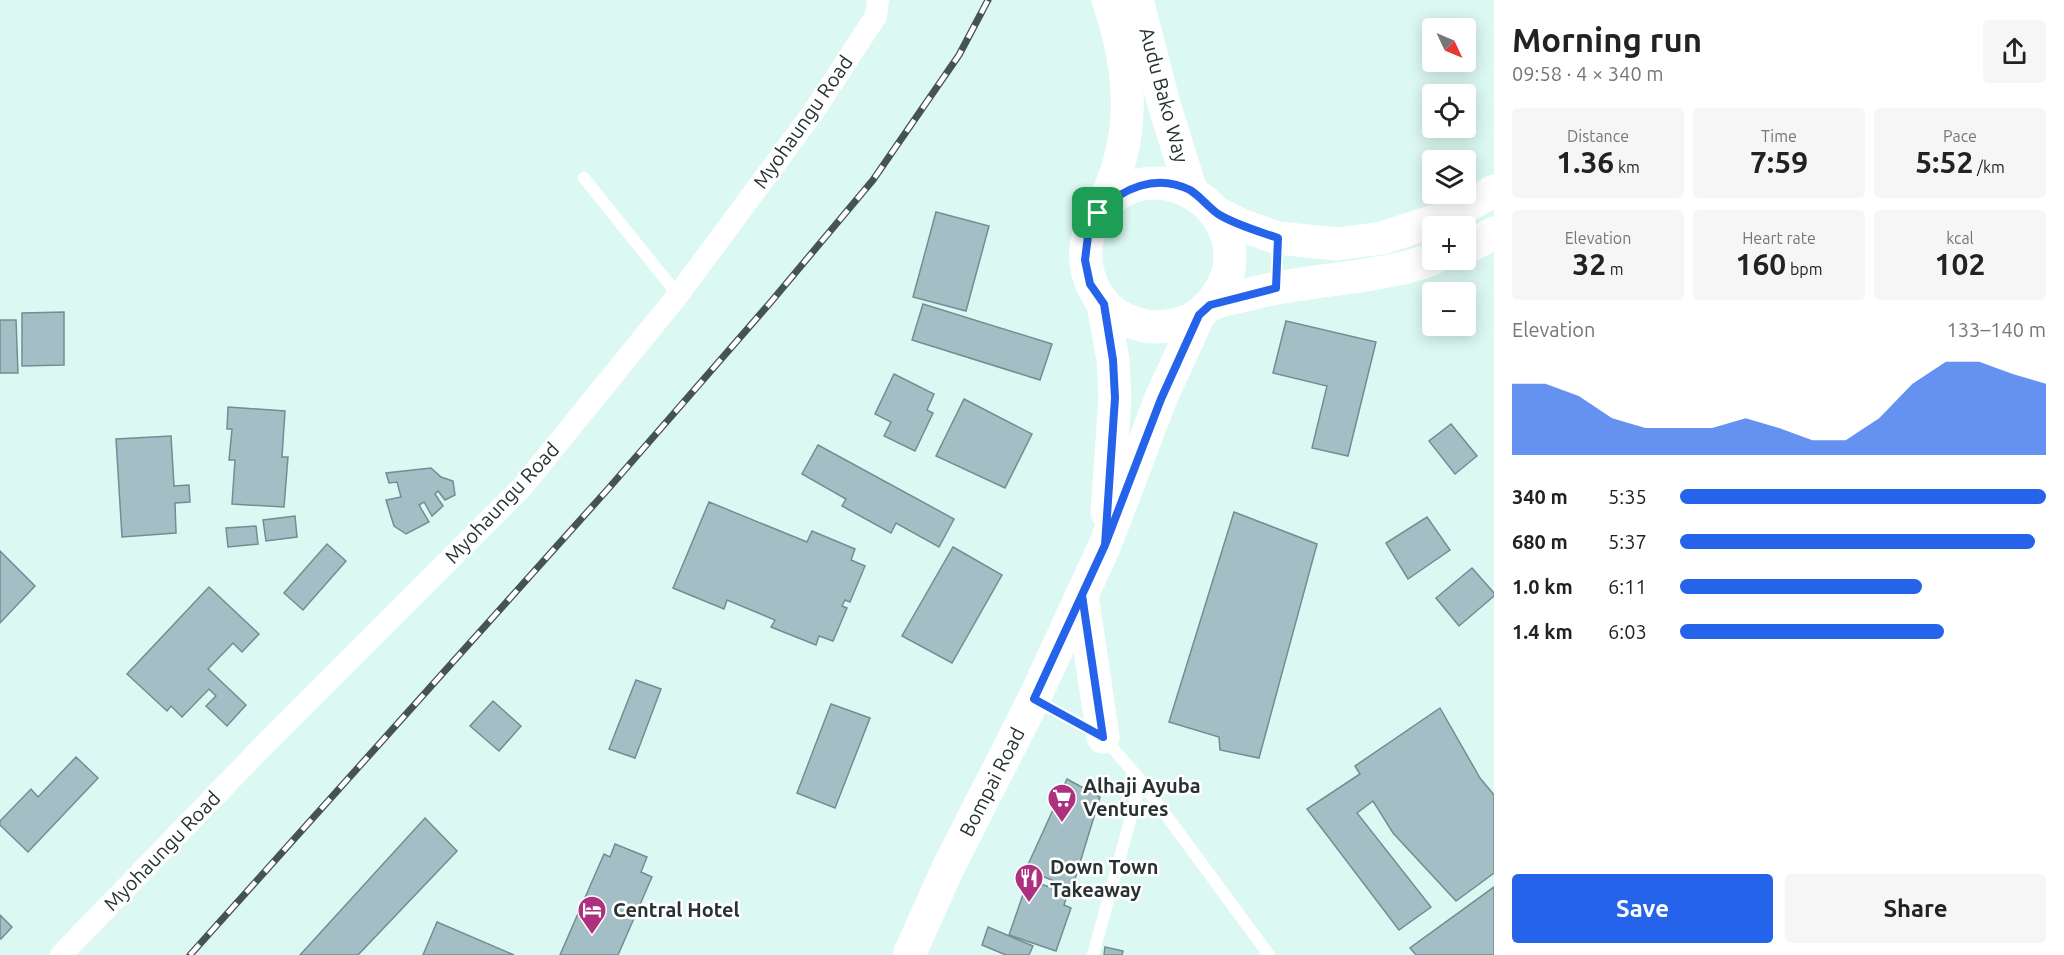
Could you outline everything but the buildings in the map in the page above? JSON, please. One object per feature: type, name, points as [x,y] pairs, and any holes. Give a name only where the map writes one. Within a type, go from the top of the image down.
[{"type":"main road","name":"Audu Bako Way","points":[[1098,213],[1113,186],[1121,162],[1127,123],[1126,78],[1118,30],[1108,0]]},
{"type":"main road","name":"Audu Bako Way","points":[[1137,0],[1170,123],[1191,190]]},
{"type":"main road","points":[[1422,262],[1397,270],[1276,288],[1205,310],[1175,326],[1149,328],[1124,320],[1104,304],[1090,284],[1085,260],[1088,236],[1098,213],[1113,198],[1131,188],[1151,183],[1172,184],[1191,190],[1217,213],[1241,225],[1278,238],[1336,244],[1382,238],[1444,218],[1494,191]]},
{"type":"main road","points":[[1205,310],[1221,289],[1228,270],[1230,250],[1226,231],[1217,213]]},
{"type":"main road","points":[[1476,243],[1494,233]]},
{"type":"main road","points":[[1276,288],[1278,238]]},
{"type":"main road","points":[[1104,304],[1113,360],[1115,398],[1105,545]]},
{"type":"main road","name":"Bompai Road","points":[[909,955],[948,868],[1034,699],[1105,545],[1161,399],[1205,310]]},
{"type":"main road","points":[[1082,595],[1103,737]]},
{"type":"street","name":"Myohaungu Road","points":[[61,955],[266,743],[523,486],[678,295],[812,114],[876,16],[878,0]]},
{"type":"lane","points":[[584,178],[678,295]]},
{"type":"lane","points":[[1034,699],[1103,737],[1141,781],[1269,955]]},
{"type":"lane","points":[[1093,955],[1141,781]]},
{"type":"railway","points":[[190,955],[608,489],[770,303],[873,180],[959,55],[988,0]]},
{"type":"place","name":"Alhaji Ayuba Ventures","points":[[1062,824]]},
{"type":"place","name":"Down Town Takeaway","points":[[1029,904]]},
{"type":"place","name":"Central Hotel","points":[[592,936]]},
{"type":"route","points":[[1098,213],[1088,236],[1085,260],[1090,284],[1104,304],[1113,360],[1115,398],[1105,545],[1082,595],[1103,737],[1034,699],[1105,545],[1161,399],[1199,315],[1210,305],[1276,288],[1278,238],[1241,225],[1217,213],[1191,190],[1172,184],[1151,183],[1131,188],[1113,198],[1098,213]]}]
